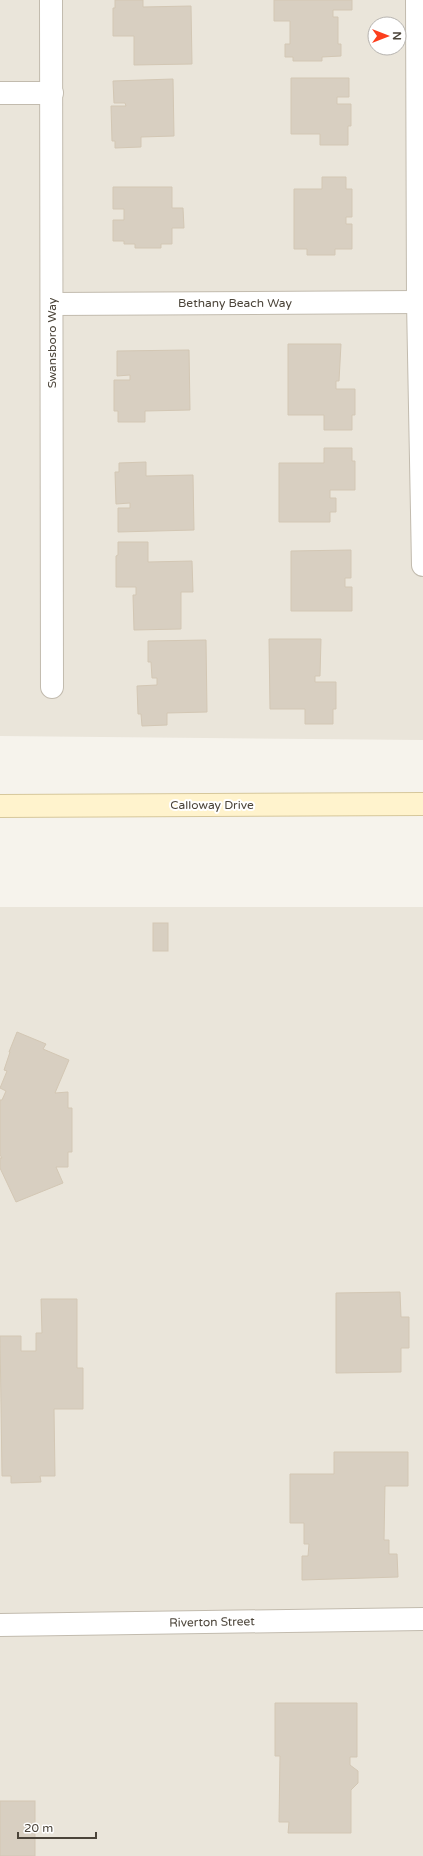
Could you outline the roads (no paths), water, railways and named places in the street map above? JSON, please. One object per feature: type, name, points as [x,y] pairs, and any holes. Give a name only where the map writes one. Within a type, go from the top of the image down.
[{"type":"main road","name":"Calloway Drive","points":[[0,806],[423,804]]},
{"type":"street","name":"Swansboro Way","points":[[51,0],[52,687]]},
{"type":"street","points":[[417,0],[420,30],[418,302],[423,565]]},
{"type":"street","points":[[0,92],[52,92]]},
{"type":"street","name":"Bethany Beach Way","points":[[52,304],[418,302]]},
{"type":"street","name":"Riverton Street","points":[[0,1625],[423,1619]]}]
